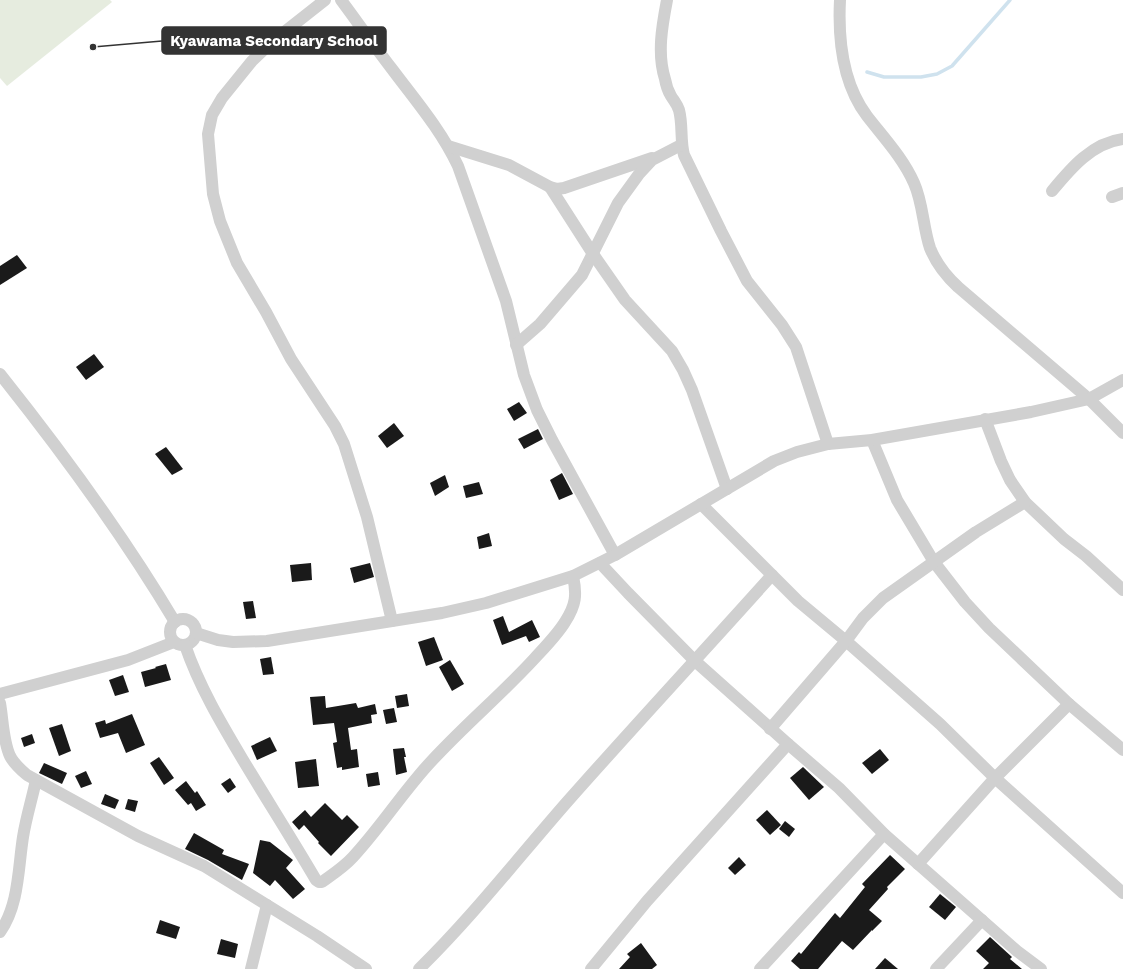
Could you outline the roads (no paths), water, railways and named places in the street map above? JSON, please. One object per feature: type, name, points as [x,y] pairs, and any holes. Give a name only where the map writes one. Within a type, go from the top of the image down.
[{"type":"street","points":[[325,0],[273,41],[252,61],[222,98],[212,115],[208,134],[213,194],[220,220],[237,264],[266,312],[291,359],[335,426],[344,444],[367,517],[392,621]]},
{"type":"street","points":[[341,0],[437,128],[458,166],[506,301],[524,376],[552,440],[615,555]]},
{"type":"street","points":[[666,0],[661,42],[661,62],[670,94],[679,109],[681,145],[684,155],[747,281],[782,325],[796,347],[828,444]]},
{"type":"street","points":[[840,0],[840,25],[843,50],[846,69],[852,89],[867,115],[884,136],[910,174],[918,193],[930,248],[944,274],[1088,399],[1123,433]]},
{"type":"street","points":[[1052,192],[1070,170],[1085,156],[1099,146],[1113,140],[1123,139]]},
{"type":"street","points":[[448,146],[509,165],[550,187],[564,188],[660,155],[681,145]]},
{"type":"street","points":[[516,345],[540,324],[582,275],[618,203],[645,167],[660,155]]},
{"type":"street","points":[[550,187],[593,254],[625,300],[672,351],[692,390],[727,489]]},
{"type":"street","points":[[0,374],[52,439],[107,516],[175,622]]},
{"type":"street","points":[[196,633],[218,640],[233,642],[268,641],[442,613],[486,603],[573,576],[600,563],[774,462],[797,452],[828,444],[872,440],[1031,412],[1088,399],[1123,380]]},
{"type":"street","points":[[986,419],[1001,461],[1010,480],[1025,502],[1064,539],[1086,556],[1123,590]]},
{"type":"street","points":[[872,440],[896,500],[934,562],[965,602],[989,628],[1069,704],[1123,750]]},
{"type":"street","points":[[770,729],[846,641],[863,618],[883,598],[976,532],[1025,502]]},
{"type":"street","points":[[701,504],[798,600],[940,724],[995,778],[1123,893]]},
{"type":"street","points":[[600,563],[628,594],[695,661],[770,729],[839,788],[884,834],[1017,951],[1041,969]]},
{"type":"street","points":[[419,969],[449,939],[594,771],[772,575]]},
{"type":"street","points":[[0,694],[128,660],[180,644],[190,643],[196,633],[192,622],[181,619],[175,622],[171,626],[171,637],[180,644],[200,684],[230,737],[316,880],[322,882],[352,858],[427,766],[551,641],[565,622],[575,599],[576,591],[573,576]]},
{"type":"street","points":[[0,704],[10,757],[17,767],[36,780],[138,836],[204,866],[317,936],[366,969]]},
{"type":"street","points":[[918,864],[995,778],[1069,704]]},
{"type":"street","points":[[591,969],[648,901],[788,744]]},
{"type":"street","points":[[0,932],[7,922],[13,904],[23,836],[36,780]]},
{"type":"street","points":[[760,969],[884,834]]},
{"type":"street","points":[[252,969],[267,905]]},
{"type":"street","points":[[936,969],[982,920]]},
{"type":"waterway","points":[[867,72],[884,77],[921,77],[937,74],[952,66],[1010,0]]},
{"type":"place","name":"Kyawama Secondary School","points":[[93,47]]}]
